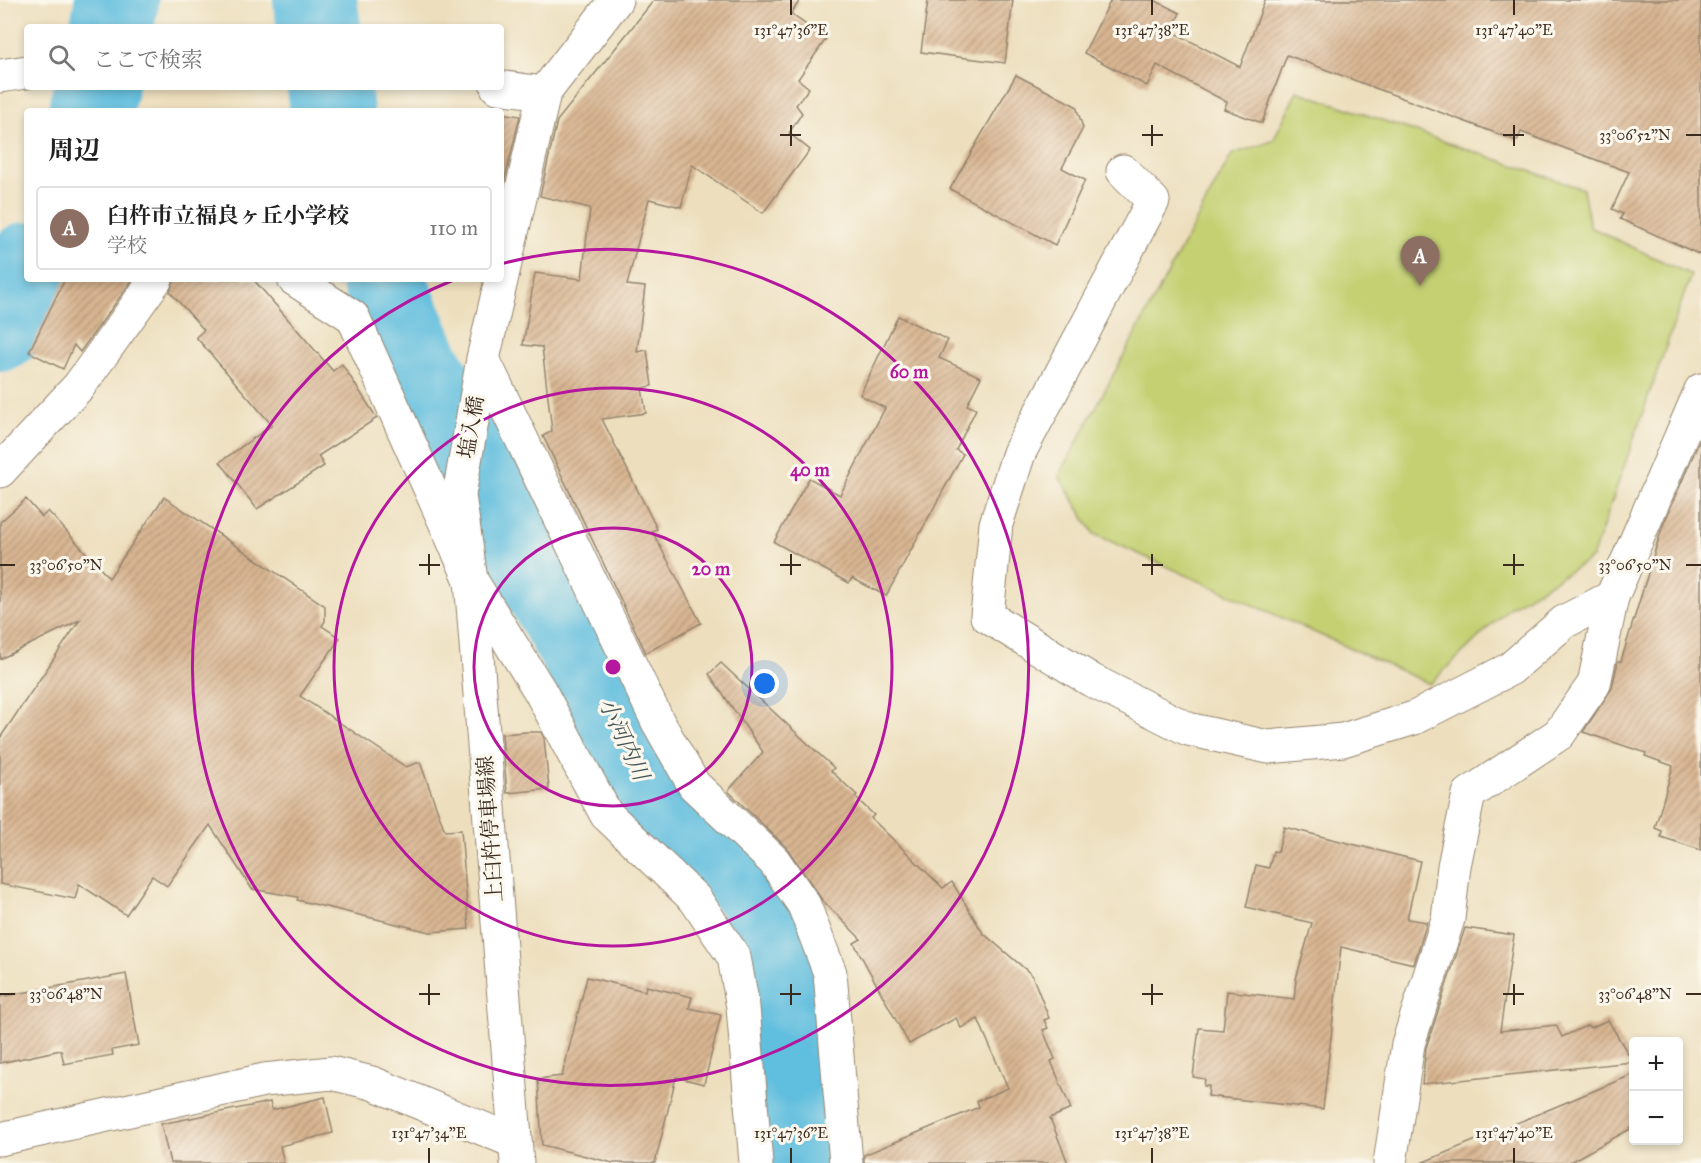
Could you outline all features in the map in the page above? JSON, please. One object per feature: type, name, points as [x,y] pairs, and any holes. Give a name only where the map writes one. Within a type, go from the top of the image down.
[{"type":"street","points":[[504,267],[544,93],[616,0]]},
{"type":"street","points":[[0,76],[24,72]]},
{"type":"street","points":[[504,88],[544,93]]},
{"type":"street","points":[[1123,171],[1153,201],[1019,453],[996,524],[987,616],[1091,680],[1188,729],[1268,747],[1343,740],[1414,718],[1510,669],[1564,622],[1612,597]]},
{"type":"street","points":[[0,471],[80,386],[154,282]]},
{"type":"street","points":[[299,282],[353,317],[471,580],[540,691],[606,814],[695,899],[734,957],[743,1007],[756,1163]]},
{"type":"street","points":[[501,282],[483,359],[658,722],[694,785],[774,861],[804,905],[830,973],[846,1163]]},
{"type":"street","name":"塩入橋","points":[[459,495],[483,359]]},
{"type":"street","points":[[1390,1163],[1408,1044],[1448,920],[1454,866],[1469,794],[1559,734],[1593,684],[1612,597],[1701,390]]},
{"type":"street","name":"上臼杵停車場線","points":[[459,495],[471,580],[515,1152]]},
{"type":"street","points":[[0,1139],[264,1080],[331,1073],[372,1083],[515,1152]]},
{"type":"green space","points":[[1297,91],[1583,189],[1590,227],[1691,275],[1592,558],[1510,607],[1430,684],[1094,534],[1059,476],[1232,154],[1273,141]]},
{"type":"building","points":[[654,0],[800,0],[791,14],[826,39],[798,79],[809,88],[796,105],[802,113],[789,133],[810,150],[763,213],[692,165],[681,207],[649,199],[627,285],[645,287],[637,352],[647,350],[652,386],[642,388],[646,413],[602,419],[657,529],[652,531],[701,623],[646,653],[543,436],[552,431],[542,347],[523,345],[535,273],[582,279],[590,208],[540,196],[557,121]]},
{"type":"building","points":[[928,0],[1013,0],[1005,63],[921,52]]},
{"type":"building","points":[[1111,0],[1154,0],[1180,13],[1171,31],[1240,67],[1265,0],[1701,0],[1701,255],[1620,219],[1623,214],[1612,209],[1629,172],[1521,132],[1517,141],[1287,55],[1262,123],[1224,109],[1227,102],[1157,65],[1147,86],[1084,53]]},
{"type":"building","points":[[1016,75],[1076,106],[1083,128],[1062,168],[1085,180],[1055,245],[950,189]]},
{"type":"building","points":[[504,113],[520,116],[504,183]]},
{"type":"building","points":[[64,282],[131,282],[80,352],[74,345],[63,369],[29,352]]},
{"type":"building","points":[[173,282],[256,282],[333,371],[342,364],[377,418],[318,456],[324,466],[257,509],[220,462],[272,425],[196,337],[204,330],[170,292]]},
{"type":"building","points":[[898,316],[948,340],[939,358],[981,377],[967,405],[976,409],[956,450],[963,454],[886,596],[852,578],[849,583],[774,542],[809,478],[840,495],[885,408],[860,395]]},
{"type":"building","points":[[1701,437],[1701,850],[1661,837],[1662,831],[1655,828],[1673,766],[1645,756],[1646,753],[1583,732],[1612,688],[1618,661],[1621,661],[1662,528]]},
{"type":"building","points":[[164,497],[325,606],[325,621],[322,626],[340,638],[300,696],[406,767],[420,762],[445,831],[461,830],[469,929],[430,932],[297,900],[298,897],[252,889],[210,825],[167,886],[152,876],[126,915],[79,884],[75,899],[0,884],[0,738],[80,620],[0,659],[0,522],[26,499],[42,517],[48,511],[109,578]]},
{"type":"building","points":[[721,663],[834,768],[831,771],[857,795],[855,797],[874,815],[871,818],[943,888],[952,882],[983,933],[1032,975],[1049,1018],[1044,1020],[1048,1028],[1043,1030],[1055,1059],[1051,1061],[1071,1109],[1050,1118],[1068,1163],[864,1163],[864,1155],[979,1107],[977,1101],[1008,1088],[978,1019],[961,1028],[956,1018],[909,1044],[854,943],[861,939],[822,900],[787,848],[728,791],[763,752],[709,674]]},
{"type":"building","points":[[541,732],[544,738],[549,789],[507,793],[502,734]]},
{"type":"building","points":[[1284,827],[1420,861],[1407,919],[1427,922],[1414,964],[1341,947],[1323,1109],[1208,1096],[1209,1086],[1204,1086],[1205,1079],[1193,1077],[1199,1028],[1223,1030],[1227,991],[1294,999],[1296,979],[1312,923],[1246,907],[1256,865],[1269,868],[1273,851],[1278,852]]},
{"type":"building","points":[[1465,928],[1514,935],[1500,1031],[1556,1025],[1562,1037],[1588,1025],[1590,1028],[1608,1020],[1629,1055],[1629,1062],[1422,1084],[1426,1048]]},
{"type":"building","points":[[126,974],[139,1045],[112,1050],[113,1055],[64,1064],[61,1050],[0,1063],[0,997]]},
{"type":"building","points":[[587,977],[645,991],[646,986],[692,997],[689,1008],[721,1015],[704,1084],[676,1077],[655,1163],[613,1163],[542,1145],[538,1079],[562,1076]]},
{"type":"building","points":[[1629,1076],[1629,1130],[1568,1163],[1421,1163]]},
{"type":"building","points":[[325,1097],[333,1133],[280,1146],[284,1163],[170,1163],[161,1124],[270,1102],[272,1110]]},
{"type":"waterway","points":[[113,24],[117,0]]},
{"type":"waterway","name":"小河内川","points":[[315,0],[319,24]]},
{"type":"waterway","points":[[91,108],[95,90]]},
{"type":"waterway","name":"小河内川","points":[[329,90],[332,108]]},
{"type":"waterway","points":[[0,330],[24,271]]},
{"type":"waterway","name":"小河内川","points":[[384,282],[418,361],[593,672],[643,785],[757,890],[787,973],[800,1079],[805,1148],[809,1163]]},
{"type":"place","name":"臼杵市立福良ヶ丘小学校","points":[[1420,286]]}]
